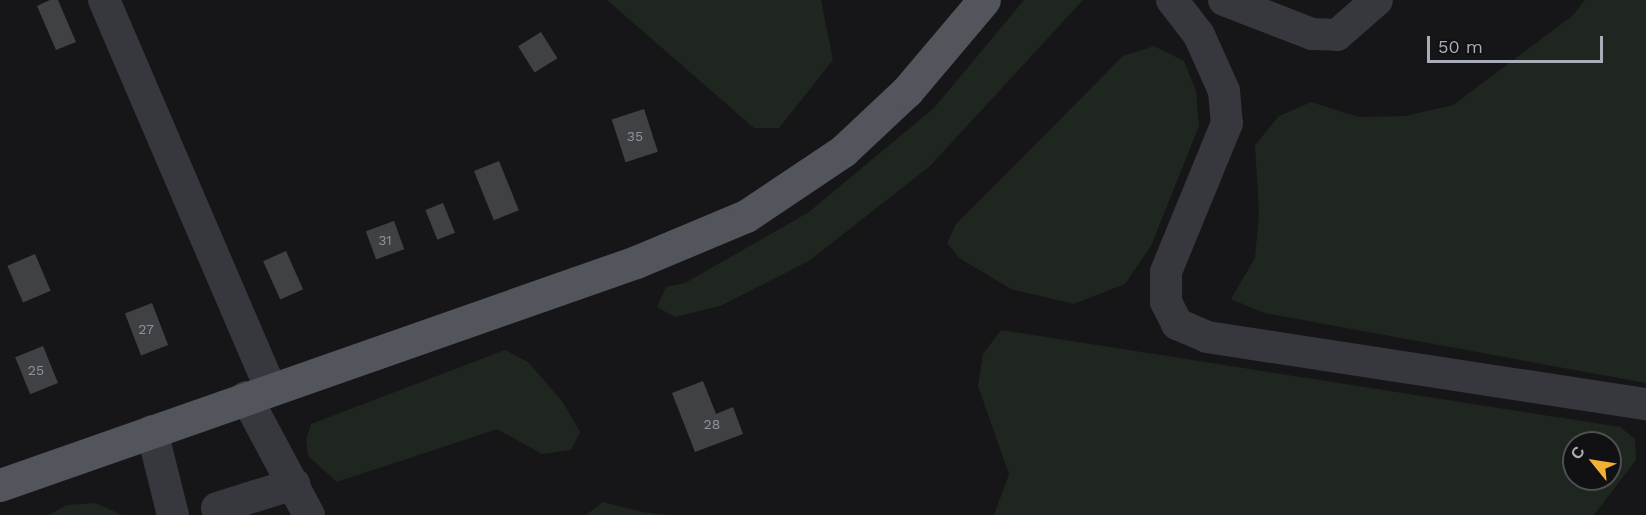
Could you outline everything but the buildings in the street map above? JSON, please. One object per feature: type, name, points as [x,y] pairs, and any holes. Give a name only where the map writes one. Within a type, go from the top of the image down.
[{"type":"main road","points":[[0,485],[258,392],[636,262],[746,216],[843,151],[907,91],[984,0]]},
{"type":"street","points":[[104,0],[294,484],[309,515]]},
{"type":"street","points":[[1172,0],[1199,35],[1224,91],[1227,123],[1166,272],[1166,302],[1177,324],[1207,337],[1646,404]]},
{"type":"street","points":[[1224,0],[1312,34],[1337,35],[1377,0]]},
{"type":"street","points":[[152,430],[173,515]]},
{"type":"street","points":[[217,508],[294,484]]},
{"type":"shaded area","points":[[607,0],[821,0],[833,60],[779,128],[754,128]]},
{"type":"shaded area","points":[[1024,0],[1083,0],[930,166],[809,261],[720,306],[675,317],[657,307],[666,287],[685,283],[809,212],[934,108]]},
{"type":"shaded area","points":[[1585,0],[1646,0],[1646,383],[1264,313],[1231,299],[1255,258],[1259,214],[1255,145],[1279,116],[1311,102],[1359,117],[1405,116],[1453,105],[1572,16]]},
{"type":"shaded area","points":[[1154,46],[1184,61],[1196,91],[1199,126],[1151,246],[1125,284],[1074,304],[1011,289],[959,258],[947,243],[956,224],[1123,56]]},
{"type":"shaded area","points":[[1001,330],[1620,427],[1635,439],[1636,460],[1622,478],[1622,431],[1562,431],[1562,491],[1612,491],[1594,515],[994,515],[1009,474],[978,386],[983,354]]},
{"type":"shaded area","points":[[505,350],[528,362],[562,401],[580,432],[571,450],[542,454],[497,429],[337,482],[308,456],[306,440],[311,424]]},
{"type":"shaded area","points":[[603,502],[642,512],[668,515],[586,515]]},
{"type":"shaded area","points":[[96,503],[122,515],[49,515],[66,505]]}]
